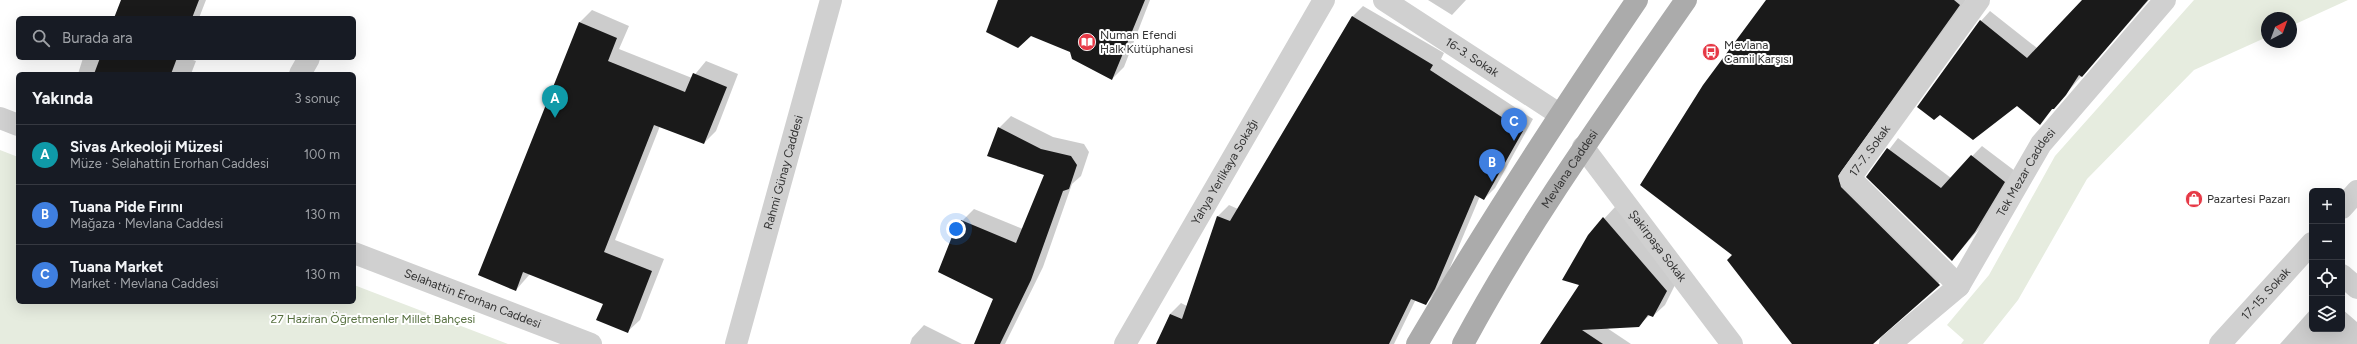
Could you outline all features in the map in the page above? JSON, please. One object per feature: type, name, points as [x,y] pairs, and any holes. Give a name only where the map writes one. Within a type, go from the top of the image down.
[{"type":"main road","points":[[1417,344],[1475,246],[1559,114],[1636,0]]},
{"type":"main road","name":"Mevlana Caddesi","points":[[1463,344],[1524,240],[1583,147],[1686,0]]},
{"type":"street","name":"Rahmi Günay Caddesi","points":[[736,344],[831,0]]},
{"type":"street","name":"Yahya Yerlikaya Sokağı","points":[[1125,344],[1324,0]]},
{"type":"street","name":"16-3. Sokak","points":[[1384,0],[1559,114]]},
{"type":"street","name":"17-7. Sokak","points":[[1959,286],[1850,178],[1979,0]]},
{"type":"street","name":"Tek Mezar Caddesi","points":[[1890,344],[1959,286],[2041,144],[2165,0]]},
{"type":"street","points":[[301,72],[308,60]]},
{"type":"street","points":[[0,118],[16,124]]},
{"type":"street","name":"Şakirpaşa Sokak","points":[[1583,147],[1732,344]]},
{"type":"street","points":[[2345,205],[2357,191]]},
{"type":"street","name":"17-15. Sokak","points":[[2220,344],[2309,248]]},
{"type":"street","name":"Selahattin Erorhan Caddesi","points":[[356,254],[591,344]]},
{"type":"street","points":[[2345,278],[2357,288]]},
{"type":"green space","points":[[2194,0],[2348,0],[2297,23],[2297,12],[2261,12],[2261,40],[2194,70],[2087,179],[2018,300],[1983,344],[1961,344],[1964,340],[1947,325],[1989,275],[2055,156]]},
{"type":"green space","name":"27 Haziran Öğretmenler Millet Bahçesi","points":[[0,150],[16,156],[16,304],[356,304],[356,286],[508,344],[0,344]]},
{"type":"building","points":[[121,0],[199,0],[193,16],[115,16]]},
{"type":"building","name":"Numan Efendi Halk Kütüphanesi","points":[[998,0],[1145,0],[1112,80],[1072,59],[1070,52],[1031,36],[1018,48],[986,32]]},
{"type":"building","points":[[1766,0],[1954,0],[1960,5],[1838,176],[1841,187],[1940,285],[1873,344],[1792,344],[1727,260],[1732,255],[1640,185],[1703,85]]},
{"type":"building","points":[[2082,0],[2148,0],[2082,77],[2079,75],[2066,95],[2054,109],[2052,109],[2040,125],[2017,106],[1973,140],[1940,115],[1934,120],[1917,107],[1980,20],[2027,58]]},
{"type":"building","points":[[1352,16],[1433,65],[1430,70],[1523,131],[1484,200],[1475,195],[1435,289],[1426,305],[1411,299],[1389,344],[1156,344],[1170,314],[1182,319],[1217,216],[1230,221]]},
{"type":"building","points":[[579,22],[617,38],[608,61],[685,92],[693,73],[727,87],[704,144],[654,125],[604,252],[652,271],[628,333],[596,320],[603,304],[523,272],[516,291],[478,275]]},
{"type":"building","points":[[99,60],[176,60],[172,72],[95,72]]},
{"type":"building","points":[[998,127],[1041,149],[1071,156],[1077,165],[1069,189],[1063,191],[1031,280],[1000,344],[974,344],[993,299],[938,272],[955,229],[961,220],[1016,243],[1044,175],[987,156]]},
{"type":"building","points":[[1887,148],[1941,188],[1971,155],[2005,182],[1975,232],[1952,261],[1866,177]]},
{"type":"building","points":[[1603,217],[1667,291],[1653,317],[1648,315],[1639,327],[1582,330],[1603,344],[1540,344],[1579,285],[1562,280],[1588,235]]},
{"type":"place","name":"Numan Efendi Halk Kütüphanesi","points":[[1087,42]]},
{"type":"place","name":"Mevlana Camii Karşısı","points":[[1711,52]]},
{"type":"place","name":"Sivas Arkeoloji Müzesi","points":[[555,118]]},
{"type":"place","name":"Tuana Market","points":[[1514,141]]},
{"type":"place","name":"Tuana Pide Fırını","points":[[1492,182]]},
{"type":"place","name":"Pazartesi Pazarı","points":[[2194,199]]}]
